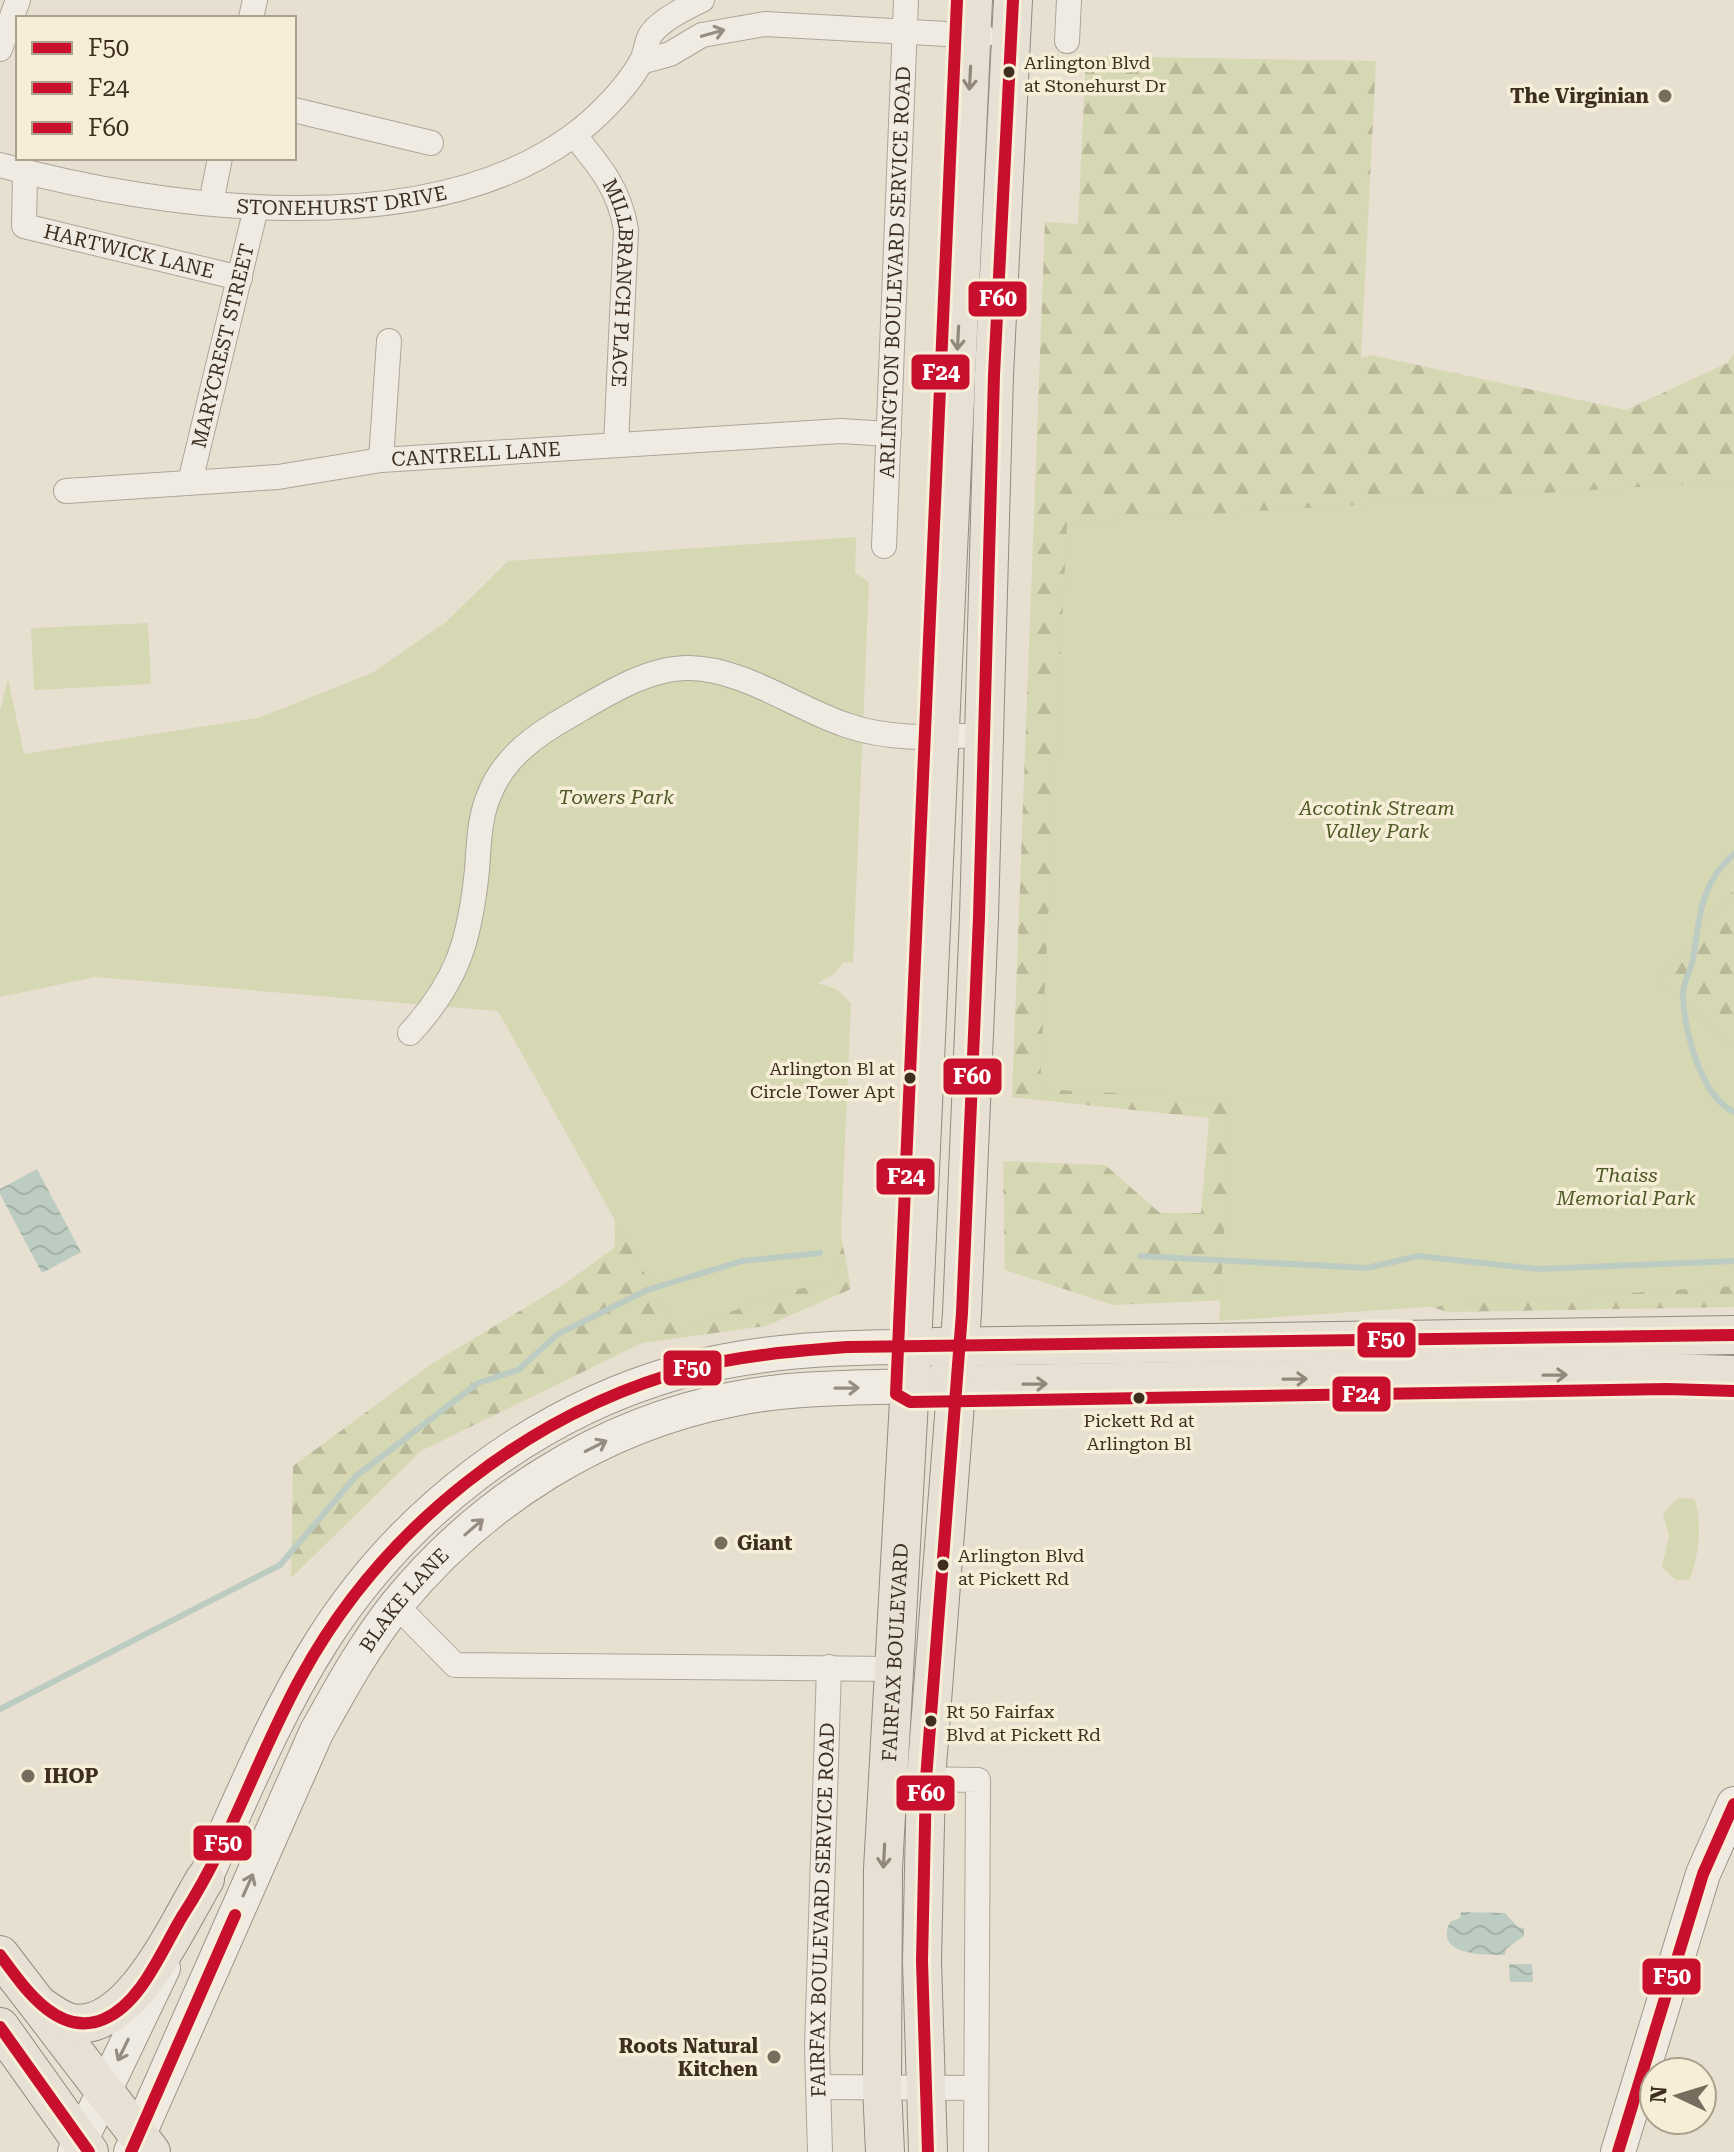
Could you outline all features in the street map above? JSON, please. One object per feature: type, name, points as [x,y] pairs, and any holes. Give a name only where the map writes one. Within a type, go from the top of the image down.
[{"type":"main road","name":"FAIRFAX BOULEVARD","points":[[928,2152],[922,1961],[926,1779],[960,1347],[984,735],[993,390],[1013,0]]},
{"type":"main road","name":"FAIRFAX BOULEVARD","points":[[885,2152],[882,1946],[888,1778],[912,1347],[973,18]]},
{"type":"main road","points":[[912,1347],[1734,1335]]},
{"type":"main road","name":"BLAKE LANE","points":[[82,2148],[103,2091],[260,1757],[323,1640],[400,1541],[465,1483],[550,1425],[596,1403],[677,1373],[798,1351],[912,1347]]},
{"type":"main road","name":"BLAKE LANE","points":[[140,2147],[316,1733],[350,1671],[396,1605],[449,1549],[506,1500],[568,1461],[627,1431],[735,1399],[815,1389],[1667,1373],[1734,1375]]},
{"type":"main road","points":[[1618,2152],[1703,1874],[1734,1804]]},
{"type":"main road","points":[[36,2003],[58,2018],[84,2023],[94,2022],[124,2006],[205,1879]]},
{"type":"main road","points":[[0,1955],[103,2091],[140,2147]]},
{"type":"main road","points":[[0,2027],[82,2148]]},
{"type":"street","points":[[0,49],[18,0]]},
{"type":"street","name":"STONEHURST DRIVE","points":[[0,165],[151,199],[256,208],[366,202],[470,188],[544,156],[574,135],[606,104],[641,62],[651,33],[702,0]]},
{"type":"street","name":"ARLINGTON BOULEVARD SERVICE ROAD","points":[[884,546],[906,0]]},
{"type":"street","points":[[1067,41],[1069,0]]},
{"type":"street","points":[[641,62],[670,54],[702,35],[765,24],[905,33],[973,18],[1011,37]]},
{"type":"street","points":[[296,110],[431,143]]},
{"type":"street","name":"MILLBRANCH PLACE","points":[[574,135],[612,183],[622,203],[626,230],[616,445]]},
{"type":"street","points":[[211,203],[220,160]]},
{"type":"street","name":"HARTWICK LANE","points":[[25,172],[24,226],[240,278]]},
{"type":"street","name":"MARYCREST STREET","points":[[190,482],[256,208]]},
{"type":"street","points":[[381,460],[389,341]]},
{"type":"street","name":"CANTRELL LANE","points":[[66,491],[298,475],[381,460],[841,431],[889,434]]},
{"type":"street","points":[[410,1033],[446,987],[467,942],[482,817],[493,785],[511,758],[531,740],[603,696],[666,671],[708,669],[846,725],[910,739],[984,735]]},
{"type":"street","points":[[396,1605],[455,1665],[894,1669]]},
{"type":"street","name":"FAIRFAX BOULEVARD SERVICE ROAD","points":[[820,2152],[822,1792],[829,1667]]},
{"type":"street","points":[[888,1778],[978,1780],[976,2152]]},
{"type":"street","points":[[820,2087],[975,2088]]},
{"type":"green space","name":"Thaiss Memorial Park","points":[[1086,56],[1376,61],[1361,358],[1371,355],[1626,410],[1727,363],[1734,354],[1734,1307],[1448,1312],[1415,1302],[1278,1298],[1113,1305],[1005,1270],[1003,1161],[1105,1165],[1160,1213],[1201,1213],[1209,1118],[1012,1097],[1045,222],[1078,224]]},
{"type":"green space","name":"Accotink Stream Valley Park","points":[[1734,481],[1734,889],[1659,982],[1734,1046],[1734,1286],[1219,1321],[1232,1099],[1040,1089],[1067,523]]},
{"type":"green space","name":"Towers Park","points":[[856,537],[855,573],[869,582],[853,963],[844,962],[833,975],[817,983],[836,989],[851,1003],[839,1278],[763,1299],[678,1333],[498,1011],[95,977],[0,997],[0,712],[8,679],[24,754],[258,718],[372,673],[446,622],[508,561]]},
{"type":"green space","points":[[148,623],[151,684],[34,690],[31,628]]},
{"type":"green space","points":[[828,986],[843,1074],[840,1230],[851,1289],[766,1326],[642,1343],[421,1451],[291,1578],[293,1466],[433,1363],[566,1283],[615,1247],[614,1147],[742,1002]]},
{"type":"green space","points":[[1678,1498],[1694,1499],[1697,1507],[1697,1551],[1689,1580],[1676,1580],[1662,1567],[1669,1537],[1663,1513]]},
{"type":"water","points":[[37,1169],[81,1252],[42,1273],[0,1194],[0,1189]]},
{"type":"water","points":[[1461,1912],[1505,1913],[1518,1927],[1524,1928],[1524,1936],[1506,1949],[1505,1955],[1464,1951],[1449,1942],[1447,1933],[1450,1922],[1460,1918]]},
{"type":"water","points":[[1509,1964],[1532,1964],[1533,1982],[1510,1982]]},
{"type":"waterway","points":[[1734,854],[1722,866],[1707,890],[1683,994],[1691,1042],[1703,1077],[1722,1104],[1734,1112]]},
{"type":"waterway","points":[[0,1709],[280,1565],[356,1476],[478,1383],[518,1370],[558,1334],[647,1290],[742,1261],[820,1253]]},
{"type":"waterway","points":[[1140,1256],[1367,1268],[1418,1256],[1538,1269],[1734,1261]]},
{"type":"transit line","name":"F24","points":[[957,0],[896,1394],[910,1402],[1667,1389],[1734,1391]]},
{"type":"transit line","name":"F60","points":[[928,2152],[922,1961],[926,1779],[962,1313],[979,917],[994,375],[1013,0]]},
{"type":"transit line","name":"F50","points":[[0,1955],[43,2006],[72,2022],[104,2019],[129,2001],[150,1974],[216,1858],[301,1677],[334,1623],[373,1572],[417,1525],[466,1483],[518,1446],[574,1414],[632,1388],[693,1368],[731,1360],[848,1347],[1734,1335]]},
{"type":"transit line","name":"F50","points":[[1618,2152],[1703,1874],[1734,1804]]},
{"type":"transit line","name":"F50","points":[[131,2152],[235,1915]]},
{"type":"transit line","name":"F50","points":[[0,2027],[89,2152]]},
{"type":"place","name":"Arlington Blvd at Stonehurst Dr","points":[[1009,72]]},
{"type":"place","name":"The Virginian","points":[[1665,96]]},
{"type":"place","name":"Arlington Bl at Circle Tower Apt","points":[[910,1078]]},
{"type":"place","name":"Pickett Rd at Arlington Bl","points":[[1139,1398]]},
{"type":"place","name":"Giant","points":[[721,1543]]},
{"type":"place","name":"Arlington Blvd at Pickett Rd","points":[[943,1565]]},
{"type":"place","name":"Rt 50 Fairfax Blvd at Pickett Rd","points":[[931,1721]]},
{"type":"place","name":"IHOP","points":[[28,1776]]},
{"type":"place","name":"Roots Natural Kitchen","points":[[774,2057]]}]
